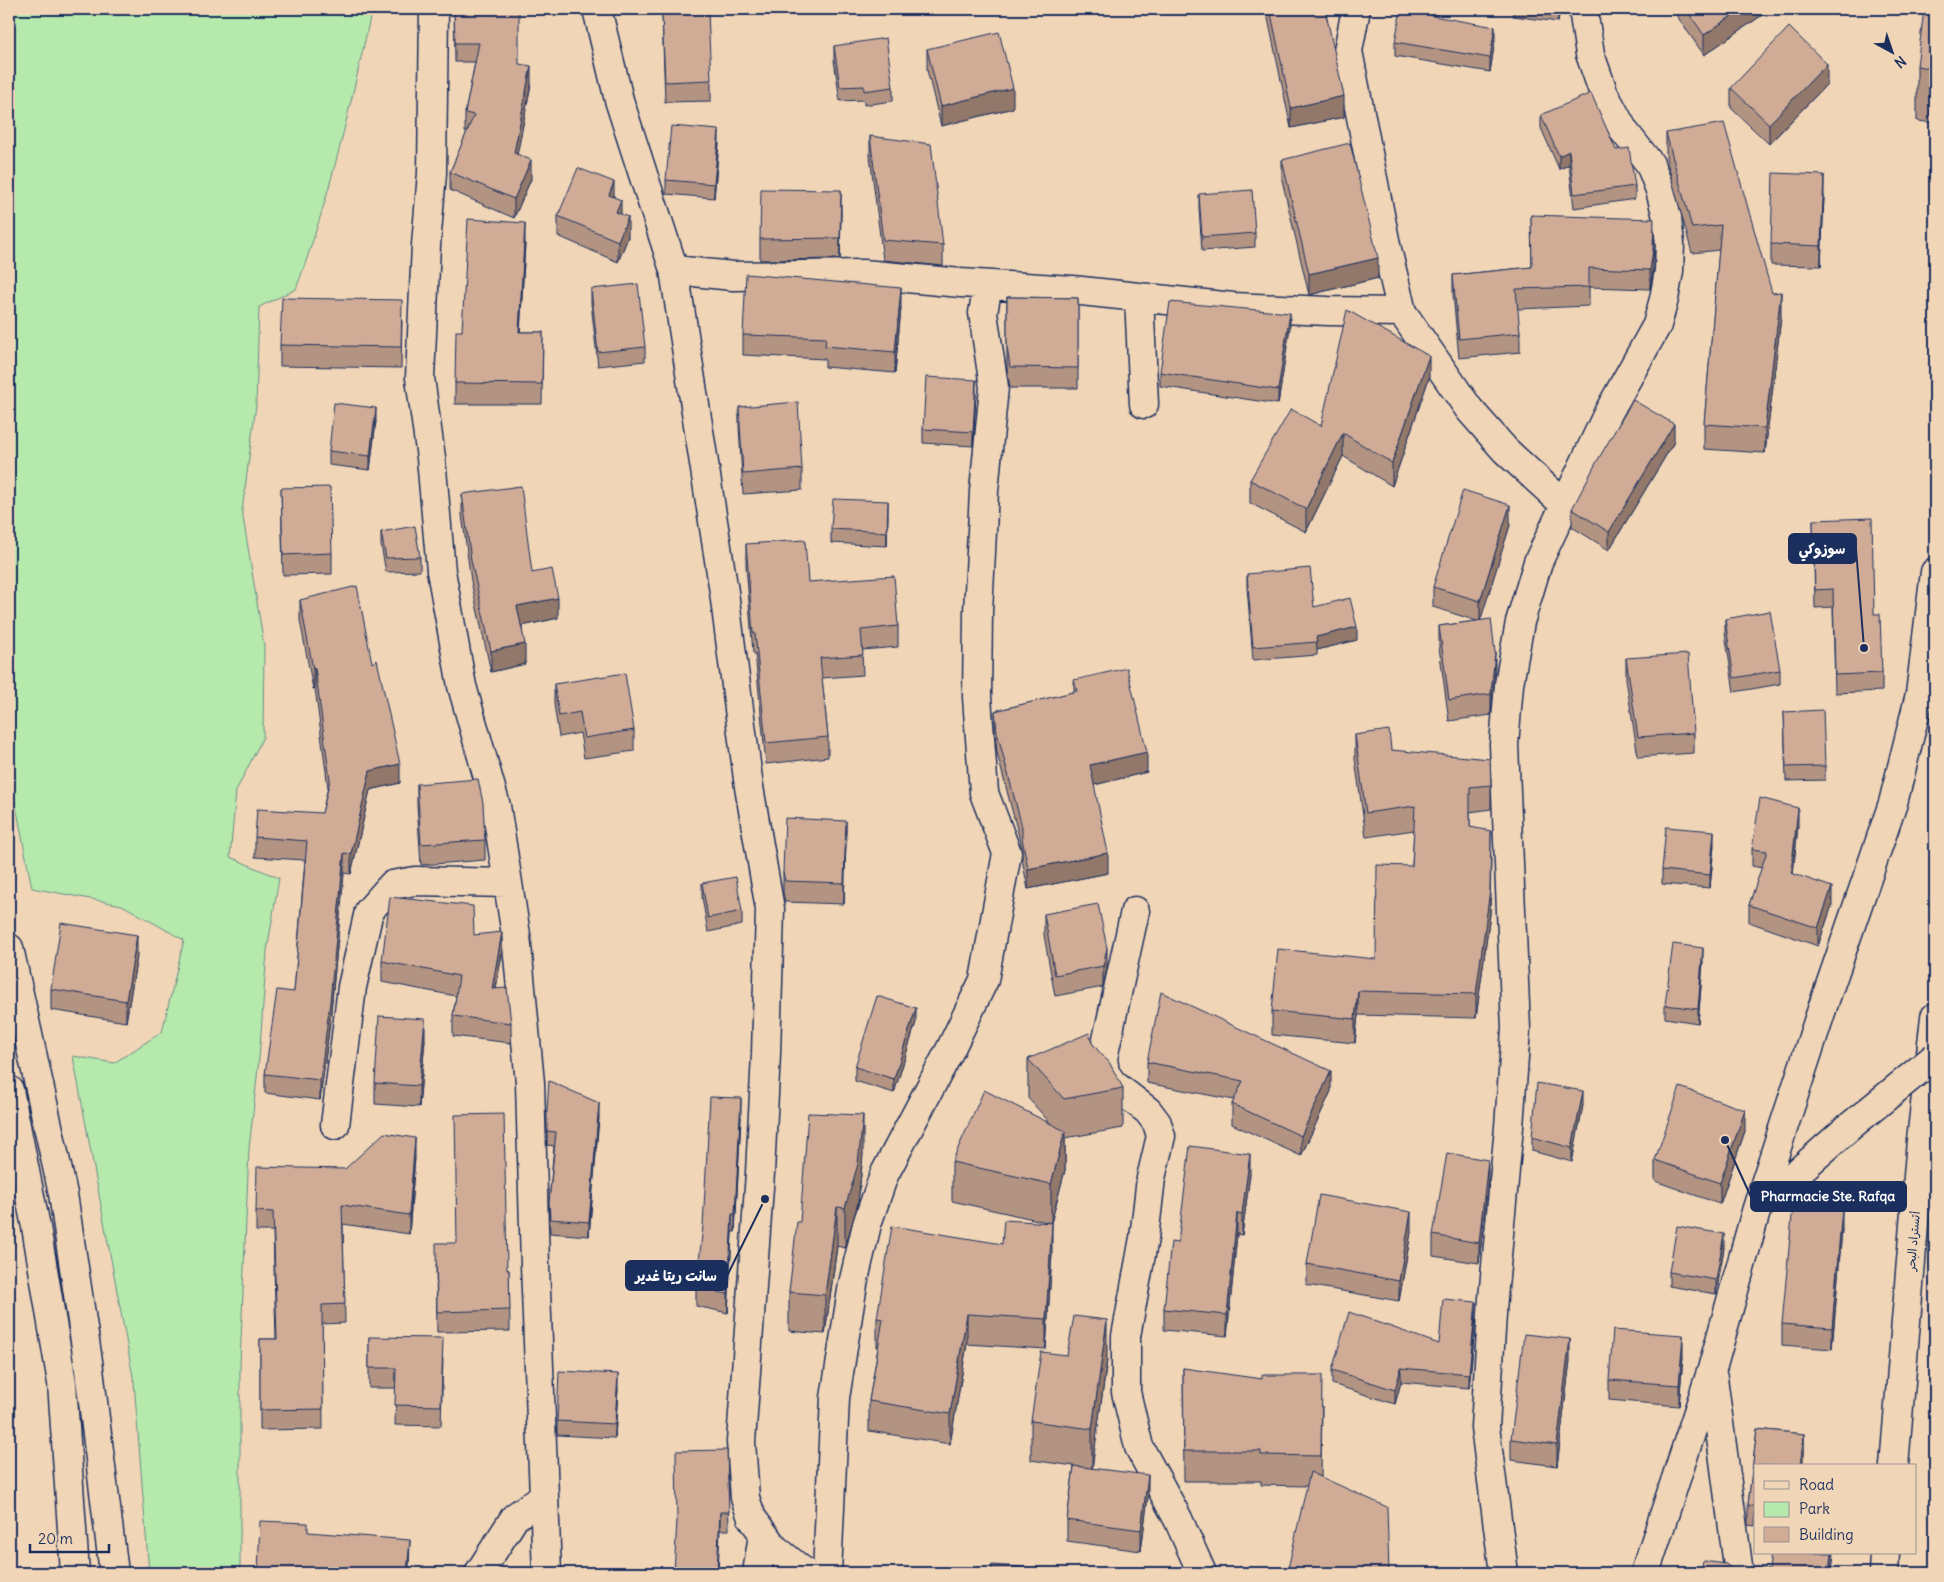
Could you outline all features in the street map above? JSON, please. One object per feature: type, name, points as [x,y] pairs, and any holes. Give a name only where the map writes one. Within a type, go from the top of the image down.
[{"type":"main road","points":[[434,9],[432,173],[426,246],[420,378],[431,458],[441,571],[462,686],[496,806],[516,935],[530,1084],[547,1573]]},
{"type":"main road","points":[[597,9],[619,100],[674,270],[724,592],[749,787],[770,909],[760,1173],[741,1442],[746,1498],[752,1518],[774,1548],[805,1573]]},
{"type":"main road","points":[[1356,9],[1348,51],[1386,245],[1402,312],[1469,409],[1505,450],[1564,505]]},
{"type":"main road","points":[[1504,1573],[1485,1427],[1493,1298],[1516,1028],[1504,745],[1509,684],[1520,622],[1538,562],[1608,413],[1657,325],[1669,271],[1670,244],[1668,226],[1660,190],[1650,164],[1624,131],[1604,94],[1590,54],[1583,9]]},
{"type":"main road","points":[[674,270],[733,276],[864,274],[1072,290],[1233,307],[1402,312]]},
{"type":"main road","points":[[827,1573],[835,1398],[852,1284],[867,1224],[884,1175],[950,1050],[984,980],[1007,853],[984,793],[978,697],[978,612],[982,519],[994,387],[982,313],[988,284]]},
{"type":"main road","points":[[1139,298],[1144,404]]},
{"type":"main road","points":[[1645,1573],[1712,1369],[1757,1208],[1825,1000],[1893,802],[1920,694],[1935,572]]},
{"type":"main road","points":[[334,1125],[352,987],[369,911],[392,885],[415,881],[508,883]]},
{"type":"main road","points":[[1135,911],[1103,1058],[1105,1073],[1113,1084],[1148,1111],[1157,1123],[1161,1136],[1151,1178],[1144,1238],[1126,1336],[1126,1392],[1139,1447],[1178,1520],[1202,1573]]},
{"type":"main road","points":[[9,948],[63,1194],[88,1361],[114,1573]]},
{"type":"main road","name":"أتستراد البحر","points":[[1894,1464],[1921,1140],[1935,1017]]},
{"type":"main road","points":[[1757,1208],[1848,1128],[1935,1057]]},
{"type":"main road","points":[[9,1090],[36,1227],[62,1383],[76,1573]]},
{"type":"main road","points":[[1712,1369],[1739,1573]]},
{"type":"main road","points":[[479,1573],[516,1517],[543,1497]]},
{"type":"main road","points":[[757,1573],[763,1535]]},
{"type":"main road","points":[[1884,1573],[1886,1554]]},
{"type":"green space","points":[[9,9],[372,9],[348,115],[329,185],[296,289],[259,307],[256,405],[242,511],[264,645],[263,737],[236,791],[230,857],[279,878],[267,951],[259,1059],[249,1149],[240,1363],[240,1573],[149,1573],[134,1382],[73,1056],[114,1063],[162,1032],[184,940],[122,905],[32,888],[9,770]]},
{"type":"building","points":[[454,9],[519,9],[519,64],[531,66],[514,153],[531,160],[514,199],[450,172],[474,115],[465,113],[479,43],[455,43]]},
{"type":"building","points":[[1270,9],[1325,9],[1344,96],[1291,108]]},
{"type":"building","points":[[1401,9],[1434,9],[1433,16],[1495,27],[1490,58],[1395,42]]},
{"type":"building","points":[[1686,9],[1742,9],[1704,35]]},
{"type":"building","points":[[1924,9],[1935,9],[1935,69],[1917,66]]},
{"type":"building","points":[[708,12],[711,80],[665,82],[662,14]]},
{"type":"building","points":[[1789,27],[1827,64],[1769,124],[1731,88]]},
{"type":"building","points":[[999,32],[1013,88],[941,106],[927,49]]},
{"type":"building","points":[[886,38],[893,87],[864,91],[864,86],[840,87],[834,46]]},
{"type":"building","points":[[1591,93],[1616,150],[1629,148],[1635,186],[1574,194],[1569,151],[1559,156],[1541,115]]},
{"type":"building","points":[[1724,123],[1772,293],[1781,292],[1765,428],[1704,424],[1721,225],[1692,228],[1666,133]]},
{"type":"building","points":[[671,126],[719,130],[714,184],[666,180]]},
{"type":"building","points":[[870,136],[931,144],[943,245],[883,240]]},
{"type":"building","points":[[1350,143],[1378,258],[1309,274],[1282,160]]},
{"type":"building","points":[[578,168],[614,182],[609,195],[621,200],[616,212],[628,217],[618,241],[558,216]]},
{"type":"building","points":[[1773,173],[1824,175],[1821,246],[1771,244]]},
{"type":"building","points":[[761,189],[841,190],[840,238],[760,239]]},
{"type":"building","points":[[1252,190],[1255,233],[1202,237],[1199,194]]},
{"type":"building","points":[[1531,215],[1654,219],[1650,270],[1589,268],[1589,287],[1516,289],[1520,333],[1459,339],[1453,275],[1532,267]]},
{"type":"building","points":[[468,219],[525,223],[519,332],[543,332],[542,384],[455,383],[456,331],[462,331]]},
{"type":"building","points":[[746,274],[901,288],[895,352],[825,346],[826,338],[743,335]]},
{"type":"building","points":[[638,284],[645,347],[598,352],[591,289]]},
{"type":"building","points":[[1007,297],[1078,298],[1078,368],[1010,367],[1007,347]]},
{"type":"building","points":[[282,298],[402,300],[401,347],[280,345]]},
{"type":"building","points":[[1170,302],[1290,313],[1278,390],[1160,372]]},
{"type":"building","points":[[1347,310],[1429,356],[1392,463],[1343,433],[1306,509],[1250,480],[1291,409],[1321,426]]},
{"type":"building","points":[[926,377],[976,380],[973,432],[923,429]]},
{"type":"building","points":[[1633,400],[1674,424],[1609,532],[1572,509],[1596,463]]},
{"type":"building","points":[[798,402],[802,469],[743,474],[739,407]]},
{"type":"building","points":[[334,403],[376,408],[370,456],[329,451]]},
{"type":"building","points":[[521,486],[532,573],[552,569],[558,598],[517,606],[525,644],[491,651],[471,560],[462,494]]},
{"type":"building","points":[[330,487],[332,553],[283,555],[281,488]]},
{"type":"building","points":[[1463,490],[1510,505],[1480,601],[1433,587]]},
{"type":"building","points":[[833,499],[888,501],[887,532],[831,529]]},
{"type":"building","points":[[1872,518],[1874,614],[1880,614],[1882,673],[1835,675],[1833,589],[1815,590],[1813,520]]},
{"type":"building","points":[[415,526],[420,557],[386,558],[381,532]]},
{"type":"building","points":[[805,540],[808,582],[894,576],[898,626],[861,630],[863,655],[820,658],[828,737],[766,743],[755,633],[753,633],[746,544]]},
{"type":"building","points":[[1310,568],[1314,607],[1350,598],[1357,627],[1316,637],[1317,642],[1253,647],[1247,574]]},
{"type":"building","points":[[357,586],[372,663],[377,660],[400,764],[370,771],[351,854],[344,853],[330,1002],[320,1080],[265,1074],[277,990],[294,992],[307,841],[255,837],[257,809],[322,813],[330,780],[315,668],[313,669],[300,600]]},
{"type":"building","points":[[1770,611],[1780,670],[1734,678],[1725,619]]},
{"type":"building","points":[[1491,619],[1495,652],[1491,694],[1449,700],[1439,626]]},
{"type":"building","points":[[1688,654],[1694,733],[1638,737],[1626,658]]},
{"type":"building","points":[[1127,668],[1147,752],[1090,765],[1108,853],[1028,869],[1022,838],[1022,827],[997,732],[995,711],[1077,691],[1074,680]]},
{"type":"building","points":[[625,673],[634,730],[584,738],[580,712],[559,716],[554,684]]},
{"type":"building","points":[[1823,710],[1825,766],[1786,767],[1784,712]]},
{"type":"building","points":[[1389,730],[1391,750],[1490,759],[1491,785],[1470,787],[1470,827],[1491,831],[1490,890],[1476,994],[1358,991],[1355,1019],[1272,1011],[1278,949],[1376,959],[1377,865],[1412,866],[1415,806],[1366,813],[1355,735]]},
{"type":"building","points":[[478,779],[483,803],[485,840],[421,844],[417,784]]},
{"type":"building","points":[[1760,798],[1798,808],[1791,873],[1832,887],[1818,928],[1749,905],[1767,851],[1752,849]]},
{"type":"building","points":[[785,818],[846,821],[844,883],[785,881],[783,872]]},
{"type":"building","points":[[1666,827],[1714,831],[1710,875],[1662,870]]},
{"type":"building","points":[[736,877],[742,911],[708,918],[702,883]]},
{"type":"building","points":[[390,897],[473,906],[474,935],[502,932],[492,989],[507,988],[511,1023],[453,1016],[459,976],[382,961]]},
{"type":"building","points":[[1098,904],[1107,948],[1103,966],[1055,975],[1044,914]]},
{"type":"building","points":[[61,923],[137,935],[126,1001],[51,989]]},
{"type":"building","points":[[1673,944],[1703,948],[1698,1009],[1665,1005]]},
{"type":"building","points":[[1161,992],[1331,1071],[1301,1136],[1232,1104],[1243,1081],[1147,1062]]},
{"type":"building","points":[[877,996],[916,1008],[894,1079],[855,1067]]},
{"type":"building","points":[[379,1016],[425,1019],[419,1086],[375,1083]]},
{"type":"building","points":[[1089,1033],[1092,1043],[1109,1062],[1123,1088],[1064,1099],[1028,1059]]},
{"type":"building","points":[[549,1081],[599,1103],[589,1222],[550,1219],[549,1202],[556,1132],[547,1131]]},
{"type":"building","points":[[1537,1083],[1583,1091],[1572,1148],[1532,1137]]},
{"type":"building","points":[[1680,1087],[1745,1110],[1720,1183],[1655,1160]]},
{"type":"building","points":[[984,1090],[1065,1131],[1051,1184],[952,1162]]},
{"type":"building","points":[[710,1097],[741,1098],[735,1214],[732,1214],[728,1294],[696,1288],[703,1226]]},
{"type":"building","points":[[808,1113],[863,1115],[858,1164],[845,1208],[837,1207],[825,1295],[789,1292],[797,1222],[800,1222]]},
{"type":"building","points":[[504,1114],[507,1270],[509,1270],[510,1310],[437,1312],[436,1243],[457,1243],[455,1115]]},
{"type":"building","points":[[384,1133],[415,1138],[409,1215],[342,1205],[345,1304],[322,1305],[323,1409],[260,1410],[260,1339],[277,1339],[273,1212],[256,1211],[257,1167],[345,1169]]},
{"type":"building","points":[[1190,1146],[1250,1154],[1242,1214],[1237,1213],[1227,1315],[1164,1309],[1171,1242],[1178,1243]]},
{"type":"building","points":[[1447,1153],[1488,1160],[1479,1243],[1433,1235]]},
{"type":"building","points":[[1319,1195],[1411,1212],[1399,1281],[1307,1264]]},
{"type":"building","points":[[1793,1205],[1842,1209],[1832,1328],[1782,1324]]},
{"type":"building","points":[[1004,1220],[1052,1223],[1046,1319],[967,1314],[950,1414],[869,1401],[883,1319],[877,1318],[892,1226],[1002,1244]]},
{"type":"building","points":[[1677,1226],[1724,1234],[1716,1280],[1669,1272]]},
{"type":"building","points":[[1443,1299],[1476,1302],[1469,1374],[1401,1368],[1395,1390],[1332,1370],[1349,1312],[1439,1344]]},
{"type":"building","points":[[1074,1316],[1107,1320],[1092,1429],[1031,1421],[1041,1352],[1067,1355]]},
{"type":"building","points":[[1613,1330],[1683,1335],[1679,1385],[1609,1380]]},
{"type":"building","points":[[1524,1334],[1570,1339],[1557,1445],[1511,1439]]},
{"type":"building","points":[[369,1337],[443,1338],[441,1406],[395,1405],[396,1368],[369,1368]]},
{"type":"building","points":[[1183,1368],[1262,1379],[1262,1375],[1322,1375],[1321,1456],[1261,1455],[1261,1451],[1184,1451]]},
{"type":"building","points":[[559,1371],[618,1374],[615,1424],[557,1421]]},
{"type":"building","points":[[1757,1429],[1804,1434],[1800,1464],[1754,1464],[1754,1506],[1748,1505]]},
{"type":"building","points":[[727,1450],[729,1512],[720,1512],[717,1573],[674,1573],[677,1520],[676,1451]]},
{"type":"building","points":[[1074,1466],[1148,1475],[1141,1530],[1067,1520]]},
{"type":"building","points":[[1310,1472],[1387,1507],[1389,1573],[1287,1573]]},
{"type":"building","points":[[260,1521],[308,1523],[308,1532],[410,1540],[407,1573],[258,1573]]},
{"type":"building","points":[[1771,1554],[1832,1554],[1830,1573],[1701,1573],[1703,1561],[1726,1564],[1734,1571],[1742,1572],[1750,1567],[1769,1570]]},
{"type":"building","points":[[992,1565],[1048,1569],[1049,1573],[991,1573]]},
{"type":"place","name":"سوزوكي","points":[[1864,648]]},
{"type":"place","name":"Pharmacie Ste. Rafqa","points":[[1725,1140]]},
{"type":"place","name":"سانت ريتا غدير","points":[[765,1199]]}]
